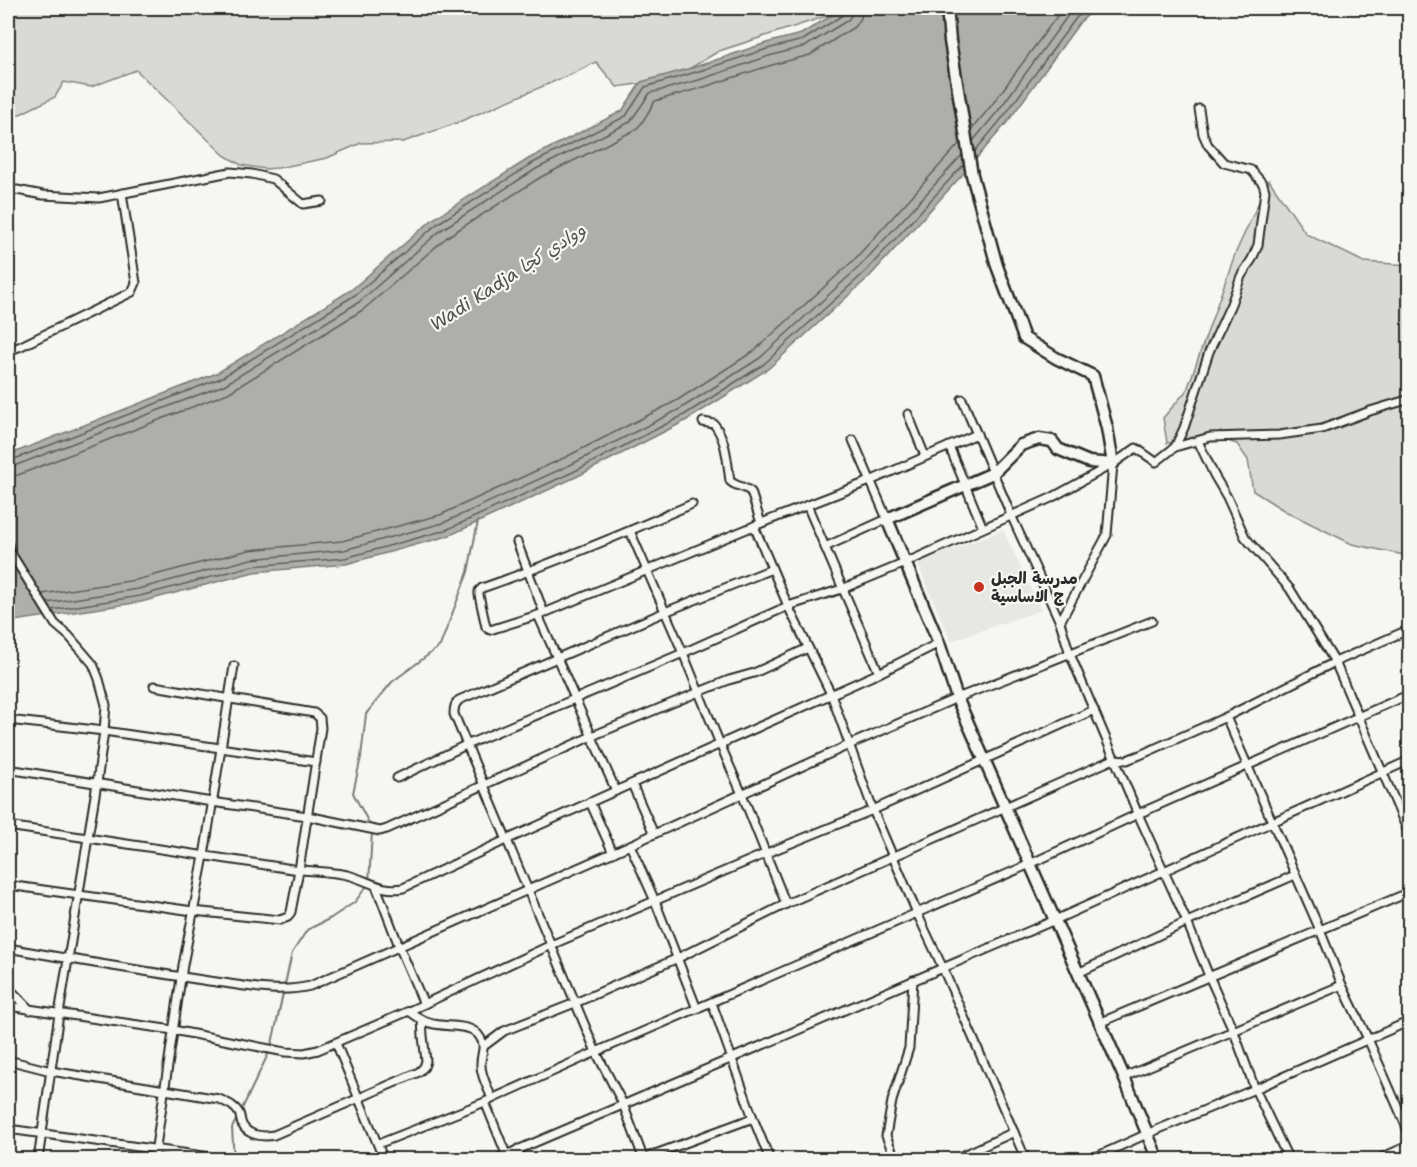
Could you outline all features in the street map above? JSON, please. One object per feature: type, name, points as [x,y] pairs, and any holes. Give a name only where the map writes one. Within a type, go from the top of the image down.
[{"type":"main road","points":[[946,8],[972,175],[997,266],[1024,338],[1056,358],[1093,376],[1107,428],[1113,464],[1089,462],[1058,449],[1052,441],[1039,439],[1021,445],[993,473],[887,519],[939,643],[957,698],[1124,1077],[1158,1160]]},
{"type":"street","points":[[1175,447],[1184,428],[1209,352],[1241,276],[1256,253],[1265,191],[1263,184],[1251,170],[1227,165],[1208,145],[1204,139],[1199,109]]},
{"type":"street","points":[[8,193],[17,190],[43,195],[99,198],[230,172],[273,179],[303,204],[322,201]]},
{"type":"street","points":[[8,351],[132,292],[136,283],[122,193]]},
{"type":"street","points":[[962,399],[1011,515],[1060,621],[1070,654],[1234,1032],[1255,1089],[1289,1160]]},
{"type":"street","points":[[397,778],[466,745],[788,606],[842,589],[905,563],[1050,498],[1113,464],[1136,448],[1156,462],[1175,447],[1210,437],[1279,435],[1322,429],[1410,399]]},
{"type":"street","points":[[908,414],[925,456]]},
{"type":"street","points":[[703,422],[714,424],[720,431],[726,449],[730,481],[751,492],[772,569],[831,694],[873,810],[1026,1160]]},
{"type":"street","points":[[692,504],[528,572],[482,588],[478,595],[486,627],[490,630],[541,614],[758,524],[870,481],[976,434]]},
{"type":"street","points":[[825,547],[887,519],[853,440]]},
{"type":"street","points":[[1198,441],[1245,537],[1290,589],[1335,662],[1410,836]]},
{"type":"street","points":[[949,446],[983,528]]},
{"type":"street","points":[[1060,621],[1107,535],[1113,464]]},
{"type":"street","points":[[807,505],[879,673]]},
{"type":"street","points":[[630,531],[742,794],[786,904]]},
{"type":"street","points":[[517,542],[557,658],[616,791]]},
{"type":"street","points":[[8,544],[9,550],[55,624],[69,636],[93,664],[106,705],[97,783],[59,1014],[38,1160]]},
{"type":"street","points":[[753,1118],[642,1159],[623,1104],[596,1052],[454,714],[455,704],[459,700],[772,569]]},
{"type":"street","points":[[8,948],[267,989],[296,989],[310,986],[957,698],[1152,621]]},
{"type":"street","points":[[484,1046],[504,1031],[678,958],[786,904],[1114,759],[1127,760],[1140,755],[1226,717],[1335,662],[1410,629]]},
{"type":"street","points":[[8,826],[299,870],[337,873],[383,889],[393,890],[403,888],[879,673],[939,643]]},
{"type":"street","points":[[8,769],[307,816],[380,831],[592,736],[729,680],[754,673],[808,648]]},
{"type":"street","points":[[154,1160],[181,977],[204,856],[234,666]]},
{"type":"street","points":[[8,885],[193,911],[280,920],[288,917],[299,870],[321,728],[320,718],[314,713],[154,686]]},
{"type":"street","points":[[378,1144],[489,1100],[712,1003],[1410,694]]},
{"type":"street","points":[[8,1006],[173,1030],[285,1052],[304,1053],[318,1050],[409,1011],[550,945],[873,810],[1094,710]]},
{"type":"street","points":[[1226,717],[1342,985],[1410,1135]]},
{"type":"street","points":[[8,720],[104,731],[316,762]]},
{"type":"street","points":[[494,1160],[1054,920],[1410,760]]},
{"type":"street","points":[[632,784],[654,834]]},
{"type":"street","points":[[591,802],[613,853]]},
{"type":"street","points":[[630,845],[698,1009]]},
{"type":"street","points":[[1078,973],[1295,875]]},
{"type":"street","points":[[376,886],[424,1004]]},
{"type":"street","points":[[1100,1023],[1410,892]]},
{"type":"street","points":[[896,1160],[886,1136],[892,1101],[909,1048],[913,980]]},
{"type":"street","points":[[1124,1077],[1342,985]]},
{"type":"street","points":[[8,987],[30,1010]]},
{"type":"street","points":[[712,1003],[770,1160]]},
{"type":"street","points":[[409,1011],[431,1024],[471,1029],[478,1033],[484,1046],[480,1065],[506,1154]]},
{"type":"street","points":[[8,1060],[51,1071],[219,1099],[232,1105],[240,1114],[242,1126],[248,1132],[262,1136],[274,1135],[419,1072],[426,1061],[423,1020]]},
{"type":"street","points":[[1089,1160],[1410,1021]]},
{"type":"street","points":[[336,1043],[384,1160]]},
{"type":"street","points":[[8,1129],[211,1157]]},
{"type":"street","points":[[952,1160],[1014,1132]]},
{"type":"street","points":[[1376,1160],[1410,1144]]},
{"type":"street","points":[[518,1149],[522,1160]]},
{"type":"shaded area","points":[[8,8],[843,8],[827,16],[719,51],[672,79],[617,87],[596,62],[454,124],[403,142],[361,143],[327,158],[265,169],[241,165],[224,155],[136,70],[91,87],[64,82],[55,97],[8,120]]},
{"type":"shaded area","points":[[1269,180],[1306,234],[1364,262],[1409,265],[1409,556],[1352,544],[1285,511],[1253,491],[1248,460],[1237,444],[1227,441],[1167,443],[1163,418],[1187,390],[1235,254]]},
{"type":"shaded area","name":"مدرسة الجبل ج الاساسية","points":[[1003,530],[1041,610],[951,641],[917,563]]},
{"type":"shaded area","points":[[1143,1148],[1148,1159],[1114,1159]]},
{"type":"water","name":"Wadi Kadja ووادي كجا","points":[[844,8],[1096,8],[1080,22],[1009,120],[870,276],[768,369],[687,420],[576,477],[448,536],[346,564],[254,572],[141,602],[8,622],[8,455],[217,373],[351,290],[433,219],[530,158],[622,111],[641,82],[801,34]]},
{"type":"waterway","points":[[371,827],[353,793],[361,757],[366,714],[392,682],[440,646],[468,572],[478,521]]},
{"type":"waterway","points":[[241,1111],[271,1048],[292,953],[307,930],[355,902],[369,883],[372,832]]},
{"type":"waterway","points":[[234,1160],[232,1128],[238,1116]]},
{"type":"place","name":"مدرسة الجبل ج الاساسية","points":[[979,587]]}]
